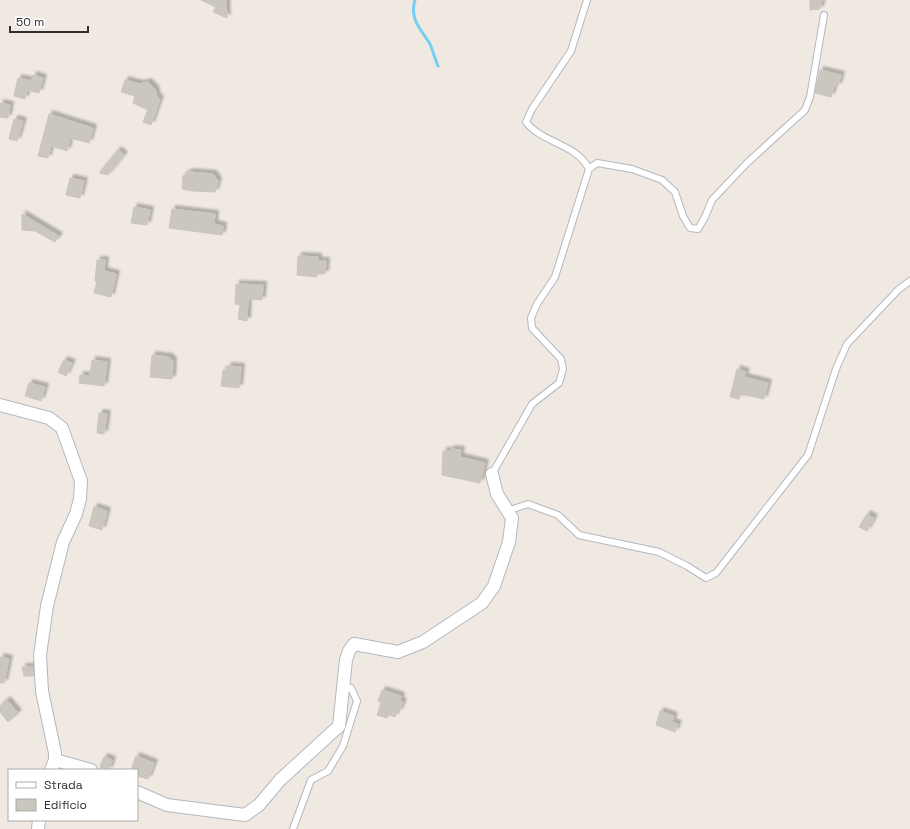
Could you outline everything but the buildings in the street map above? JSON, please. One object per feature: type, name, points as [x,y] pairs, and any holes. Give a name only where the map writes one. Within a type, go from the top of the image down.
[{"type":"street","points":[[0,405],[44,416],[62,428],[81,481],[80,499],[76,514],[63,542],[47,606],[40,655],[42,691],[53,737],[53,765],[83,769]]},
{"type":"street","points":[[138,792],[167,805],[244,815],[259,806],[290,770],[339,726],[346,660],[349,651],[354,644],[398,652],[423,642],[482,603],[494,586],[509,542],[512,518],[497,494],[492,474]]},
{"type":"lane","points":[[587,0],[571,51],[532,109],[526,122],[533,130],[569,149],[585,162],[588,170]]},
{"type":"lane","points":[[492,474],[532,404],[559,383],[563,369],[561,359],[532,328],[530,318],[537,304],[555,277],[588,170],[597,163],[632,169],[662,180],[675,192],[683,216],[690,228],[698,229],[706,218],[712,200],[747,163],[805,110],[810,97],[824,16]]},
{"type":"lane","points":[[509,514],[513,509],[528,504],[558,515],[579,535],[659,552],[687,566],[706,578],[716,573],[808,455],[836,369],[847,344],[898,290],[910,281]]},
{"type":"lane","points":[[293,829],[305,794],[312,780],[328,770],[343,746],[356,701],[352,688],[343,686]]},
{"type":"waterway","points":[[415,0],[414,13],[417,24],[430,44],[438,66]]}]
